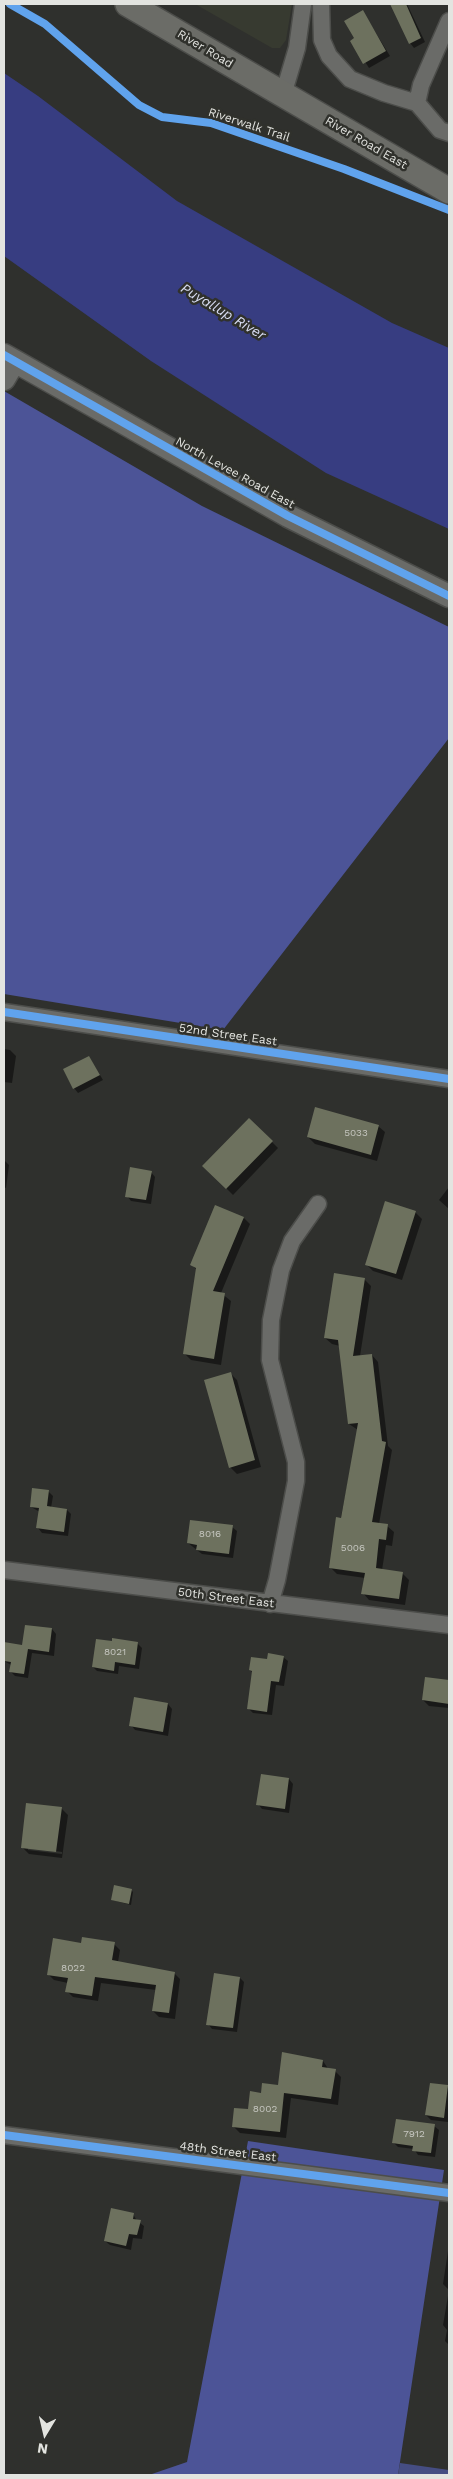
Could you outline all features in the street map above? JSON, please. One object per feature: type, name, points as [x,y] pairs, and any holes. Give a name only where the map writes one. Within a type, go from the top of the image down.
[{"type":"main road","name":"River Road","points":[[128,4],[283,95]]},
{"type":"main road","name":"River Road East","points":[[283,95],[449,191]]},
{"type":"street","points":[[283,95],[297,48],[303,4]]},
{"type":"street","points":[[321,4],[322,40],[328,56],[350,78],[384,93],[417,103],[440,130],[449,133]]},
{"type":"street","points":[[417,103],[421,86],[449,21]]},
{"type":"street","name":"North Levee Road East","points":[[7,365],[288,516],[449,596]]},
{"type":"street","name":"52nd Street East","points":[[4,1012],[449,1079]]},
{"type":"street","points":[[270,1604],[277,1580],[296,1481],[296,1462],[270,1360],[271,1320],[281,1270],[292,1240],[318,1204]]},
{"type":"street","name":"50th Street East","points":[[4,1570],[449,1625]]},
{"type":"street","name":"48th Street East","points":[[4,2134],[449,2193]]},
{"type":"shaded area","points":[[195,4],[292,4],[286,40],[280,48],[272,48]]},
{"type":"shaded area","points":[[4,391],[202,506],[449,627],[449,738],[223,1030],[4,994]]},
{"type":"shaded area","points":[[248,2141],[444,2170],[398,2475],[149,2475],[187,2462]]},
{"type":"shaded area","points":[[400,2463],[449,2470],[449,2475],[398,2475]]},
{"type":"water","name":"Puyallup River","points":[[4,73],[38,96],[177,201],[392,323],[449,348],[449,529],[326,473],[151,361],[4,256]]},
{"type":"building","points":[[390,4],[406,4],[421,38],[409,44]]},
{"type":"building","points":[[363,10],[386,51],[363,64],[350,41],[354,38],[344,21]]},
{"type":"building","points":[[89,1056],[100,1075],[73,1089],[63,1069]]},
{"type":"building","points":[[315,1107],[379,1125],[371,1155],[307,1137]]},
{"type":"building","points":[[249,1118],[273,1141],[226,1189],[202,1166]]},
{"type":"building","points":[[130,1167],[152,1171],[146,1200],[125,1197]]},
{"type":"building","points":[[385,1201],[416,1211],[396,1274],[365,1265]]},
{"type":"building","points":[[215,1205],[244,1217],[213,1291],[225,1293],[214,1359],[183,1354],[196,1268],[190,1265]]},
{"type":"building","points":[[334,1273],[365,1278],[353,1356],[372,1354],[382,1441],[386,1442],[372,1522],[388,1524],[386,1540],[379,1539],[376,1568],[403,1572],[399,1599],[361,1594],[365,1573],[329,1568],[336,1517],[341,1518],[358,1423],[348,1424],[338,1340],[324,1338]]},
{"type":"building","points":[[231,1372],[255,1460],[229,1468],[204,1380]]},
{"type":"building","points":[[32,1488],[49,1490],[47,1506],[67,1509],[64,1532],[36,1528],[39,1508],[30,1507]]},
{"type":"building","points":[[190,1520],[233,1525],[229,1554],[196,1550],[197,1545],[187,1543]]},
{"type":"building","points":[[25,1625],[52,1628],[49,1652],[28,1649],[24,1674],[9,1672],[11,1662],[4,1661],[4,1642],[22,1645]]},
{"type":"building","points":[[112,1638],[138,1642],[135,1665],[115,1662],[114,1671],[92,1667],[96,1639],[112,1641]]},
{"type":"building","points":[[268,1653],[284,1656],[279,1682],[271,1681],[267,1712],[247,1709],[252,1671],[249,1670],[251,1657],[267,1659]]},
{"type":"building","points":[[425,1677],[449,1680],[449,1704],[422,1700]]},
{"type":"building","points":[[134,1697],[168,1703],[163,1732],[129,1726]]},
{"type":"building","points":[[261,1774],[289,1778],[285,1809],[256,1805]]},
{"type":"building","points":[[26,1803],[62,1807],[56,1852],[21,1848]]},
{"type":"building","points":[[114,1885],[132,1889],[129,1904],[111,1900]]},
{"type":"building","points":[[82,1937],[115,1942],[112,1960],[175,1972],[169,2013],[152,2011],[156,1985],[95,1977],[92,1996],[65,1992],[68,1978],[47,1975],[53,1938],[81,1943]]},
{"type":"building","points":[[214,1973],[240,1977],[233,2028],[206,2025]]},
{"type":"building","points":[[282,2052],[323,2060],[322,2067],[336,2069],[331,2099],[284,2093],[280,2132],[232,2127],[234,2108],[248,2109],[250,2091],[261,2093],[262,2083],[278,2085]]},
{"type":"building","points":[[430,2083],[448,2085],[444,2118],[425,2115]]},
{"type":"building","points":[[396,2119],[435,2124],[431,2153],[412,2151],[413,2146],[392,2143]]},
{"type":"building","points":[[111,2208],[134,2213],[133,2219],[141,2220],[137,2235],[129,2234],[126,2246],[104,2241]]},
{"type":"cycle path","name":"Riverwalk Trail","points":[[10,4],[45,24],[139,105],[162,117],[211,123],[344,169],[449,210]]},
{"type":"cycle path","points":[[4,355],[288,516],[449,596]]},
{"type":"cycle path","points":[[4,1012],[449,1079]]},
{"type":"cycle path","points":[[4,2135],[449,2193]]}]
